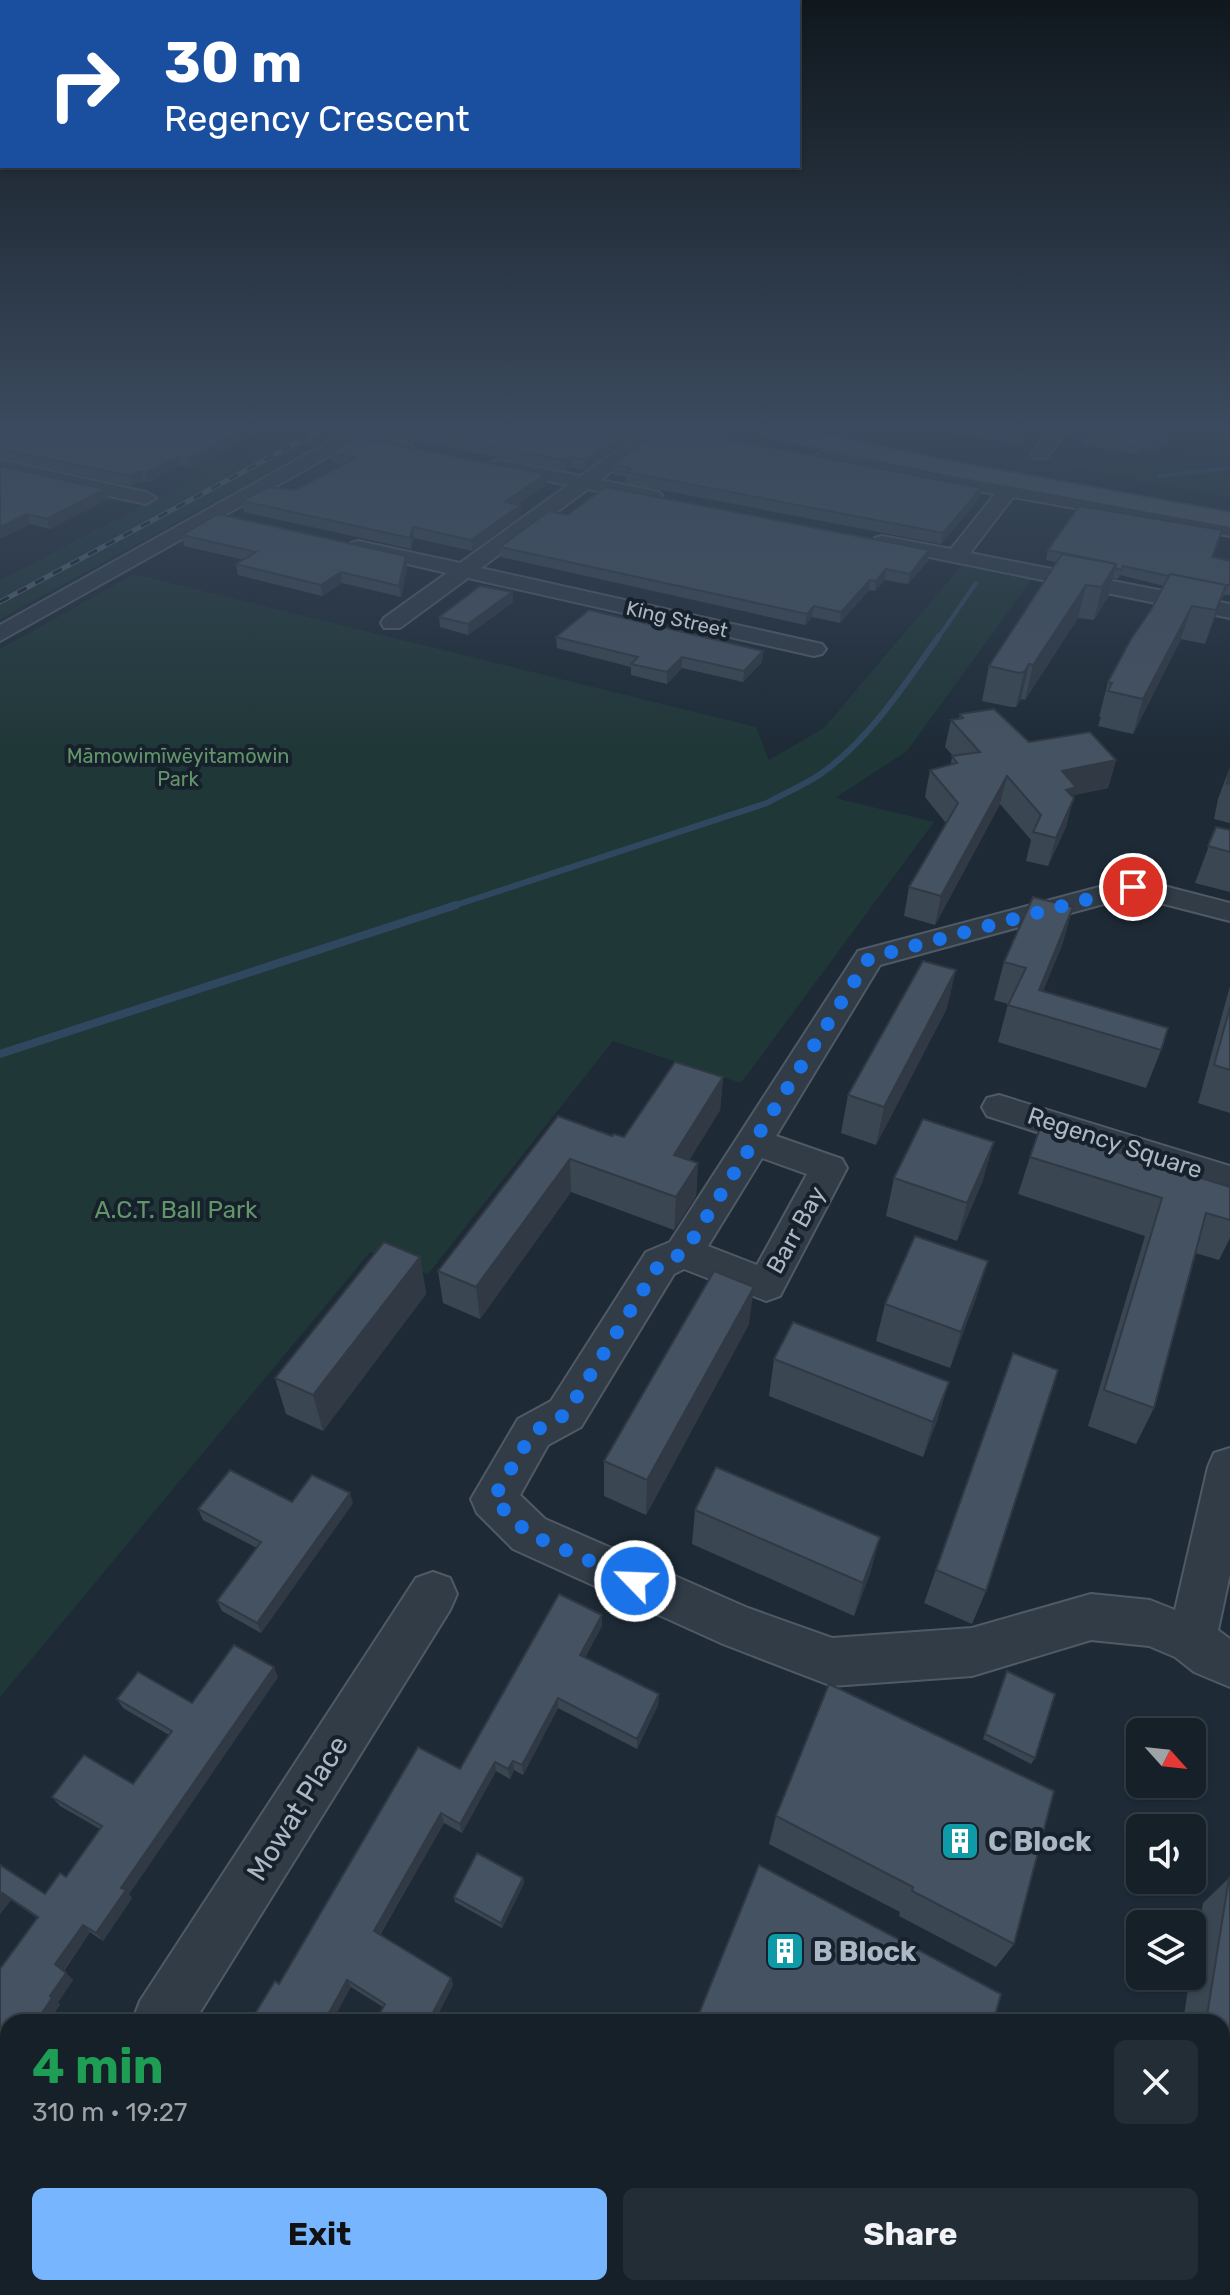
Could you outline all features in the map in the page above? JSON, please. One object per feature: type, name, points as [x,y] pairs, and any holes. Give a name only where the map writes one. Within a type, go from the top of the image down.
[{"type":"street","points":[[0,634],[174,536]]},
{"type":"street","points":[[392,623],[513,536]]},
{"type":"street","points":[[956,557],[972,536]]},
{"type":"street","points":[[863,538],[1230,611]]},
{"type":"street","name":"King Street","points":[[332,541],[814,649]]},
{"type":"street","points":[[1230,912],[1133,887],[869,958],[684,1253],[660,1263],[566,1414],[533,1432],[493,1499],[529,1534],[740,1628],[832,1662],[972,1652],[1091,1617],[1150,1623],[1211,1651],[1230,1467]]},
{"type":"street","name":"Regency Square","points":[[999,1107],[1230,1180]]},
{"type":"street","name":"Barr Bay","points":[[684,1253],[766,1285],[829,1168],[754,1142]]},
{"type":"street","name":"Mowat Place","points":[[166,2014],[433,1594]]},
{"type":"green space","points":[[84,536],[151,536],[0,619],[0,580]]},
{"type":"green space","points":[[962,565],[1032,579],[907,751],[835,798],[934,822],[741,1083],[613,1041],[428,1274],[370,1252],[0,1697],[0,649],[134,574],[756,727],[769,760],[824,728]]},
{"type":"building","points":[[187,536],[317,536],[406,556],[399,586],[341,572],[321,585],[236,564],[256,552]]},
{"type":"building","points":[[454,536],[477,536],[471,540]]},
{"type":"building","points":[[515,536],[858,536],[929,550],[910,574],[886,569],[876,581],[870,580],[841,612],[814,606],[807,614],[500,547]]},
{"type":"building","points":[[1058,536],[1220,536],[1212,557],[1230,561],[1230,585],[1225,590],[1226,585],[1170,574],[1123,566],[1121,570],[1115,568],[1116,564],[1048,550]]},
{"type":"building","points":[[1062,554],[1116,564],[1102,587],[1086,585],[1033,665],[1029,664],[1024,672],[1019,673],[989,666]]},
{"type":"building","points":[[1170,574],[1226,585],[1216,610],[1192,606],[1143,699],[1108,691],[1112,683],[1108,682]]},
{"type":"building","points":[[480,586],[512,592],[468,624],[439,617]]},
{"type":"building","points":[[589,610],[763,651],[744,671],[682,657],[667,672],[631,664],[638,657],[556,637]]},
{"type":"building","points":[[994,709],[1029,742],[1090,732],[1116,760],[1062,771],[1076,787],[1066,790],[1074,798],[1056,838],[1033,832],[1041,815],[1007,776],[941,896],[909,887],[958,803],[930,770],[957,763],[952,756],[980,752],[951,720],[963,718],[960,714]]},
{"type":"building","points":[[1216,827],[1230,830],[1230,852],[1208,846]]},
{"type":"building","points":[[1033,897],[1073,907],[1039,990],[1168,1028],[1161,1050],[1008,1005],[1026,968],[1004,962]]},
{"type":"building","points":[[923,961],[956,970],[884,1107],[848,1095]]},
{"type":"building","points":[[1230,1007],[1230,1070],[1214,1065]]},
{"type":"building","points":[[675,1062],[723,1077],[674,1155],[698,1163],[676,1197],[570,1159],[476,1287],[438,1271],[558,1116],[612,1136],[624,1137]]},
{"type":"building","points":[[923,1119],[994,1142],[967,1203],[894,1178]]},
{"type":"building","points":[[1040,1128],[1230,1187],[1230,1220],[1206,1213],[1154,1408],[1104,1390],[1162,1198],[1030,1157]]},
{"type":"building","points":[[915,1236],[988,1261],[961,1332],[885,1304]]},
{"type":"building","points":[[384,1242],[420,1257],[313,1395],[275,1378]]},
{"type":"building","points":[[714,1271],[754,1287],[647,1480],[604,1461]]},
{"type":"building","points":[[793,1322],[949,1382],[933,1422],[774,1359]]},
{"type":"building","points":[[1013,1353],[1058,1370],[986,1591],[936,1570]]},
{"type":"building","points":[[716,1467],[880,1537],[863,1583],[695,1510]]},
{"type":"building","points":[[230,1470],[292,1502],[312,1475],[350,1493],[257,1623],[217,1601],[261,1542],[198,1509]]},
{"type":"building","points":[[559,1594],[602,1615],[580,1655],[659,1694],[637,1739],[558,1698],[522,1765],[513,1761],[508,1769],[495,1762],[460,1824],[441,1813],[374,1931],[451,1978],[432,2014],[379,2014],[385,2004],[347,1980],[328,2014],[255,2014],[275,1981],[279,1984],[418,1747],[460,1769]]},
{"type":"building","points":[[234,1645],[274,1667],[121,1888],[126,1890],[96,1933],[83,1925],[55,1964],[66,1973],[41,2014],[0,2014],[0,1969],[38,1917],[2,1893],[0,1896],[0,1865],[45,1894],[60,1873],[66,1877],[102,1826],[52,1797],[84,1755],[133,1784],[172,1731],[117,1699],[138,1672],[192,1703]]},
{"type":"building","points":[[1007,1671],[1055,1694],[1035,1758],[985,1734]]},
{"type":"building","name":"C Block","points":[[829,1684],[1054,1791],[1014,1944],[776,1816]]},
{"type":"building","points":[[477,1853],[523,1878],[501,1923],[454,1897]]},
{"type":"building","points":[[759,1865],[1001,1994],[995,2014],[699,2014]]},
{"type":"building","points":[[1229,1878],[1230,1878],[1230,2014],[1207,2014]]},
{"type":"waterway","points":[[938,638],[976,583]]},
{"type":"waterway","points":[[450,907],[767,803],[809,781],[856,744],[900,691],[939,636]]},
{"type":"waterway","points":[[0,1054],[456,905]]},
{"type":"railway","points":[[0,602],[123,536]]},
{"type":"place","name":"C Block","points":[[960,1841]]},
{"type":"place","name":"B Block","points":[[785,1951]]},
{"type":"route","points":[[635,1581],[529,1534],[493,1499],[533,1432],[566,1414],[660,1263],[684,1253],[869,958],[1133,887]]},
{"type":"park label","name":"Māmowimīwēyitamōwin Park","points":[[178,768]]},
{"type":"park label","name":"A.C.T. Ball Park","points":[[176,1210]]}]
